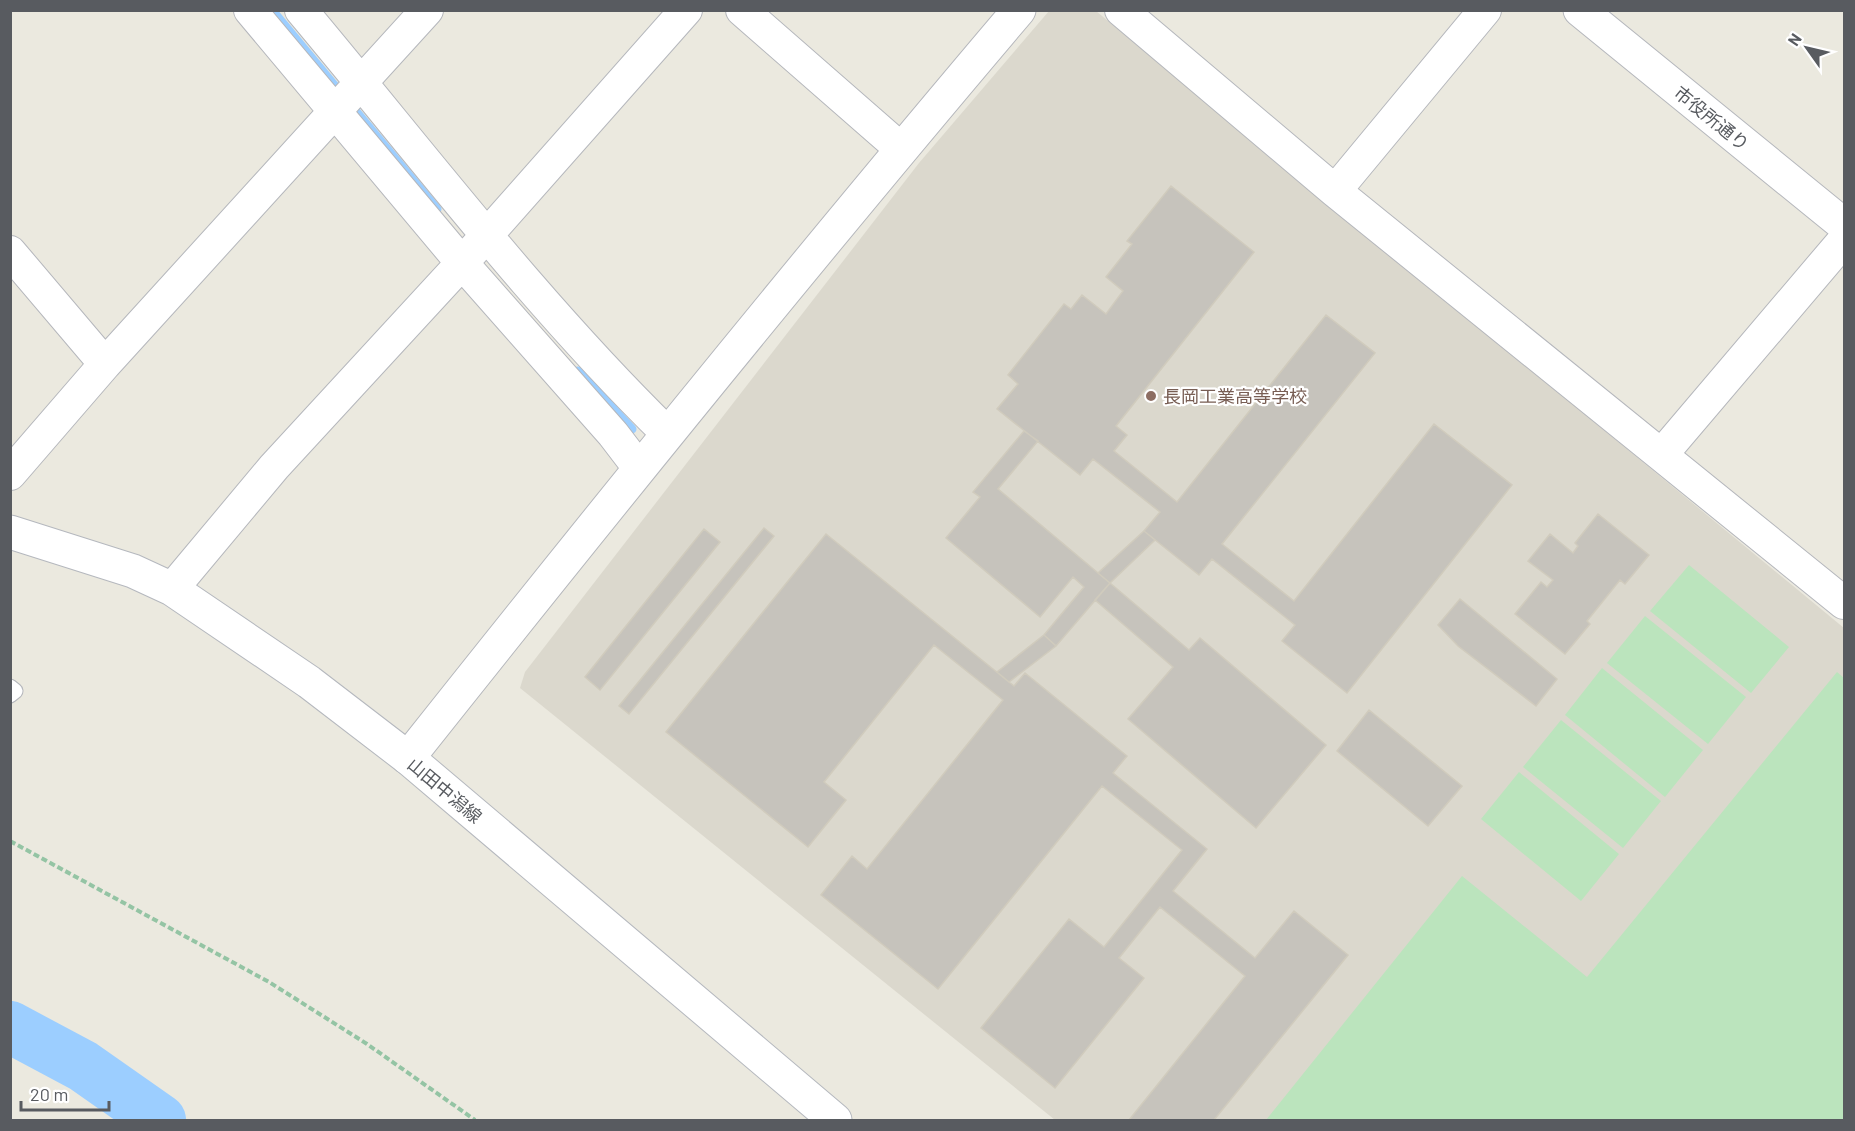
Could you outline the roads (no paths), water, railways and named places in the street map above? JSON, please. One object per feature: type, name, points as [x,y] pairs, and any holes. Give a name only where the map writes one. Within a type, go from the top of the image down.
[{"type":"street","points":[[250,10],[462,263],[613,434],[639,468]]},
{"type":"street","points":[[301,10],[362,82],[485,236],[611,378],[668,434]]},
{"type":"street","points":[[10,474],[105,364],[427,10]]},
{"type":"street","points":[[172,589],[274,467],[462,263],[686,10]]},
{"type":"street","points":[[742,10],[901,149]]},
{"type":"street","points":[[408,758],[639,468],[901,149],[1019,10]]},
{"type":"street","points":[[1120,10],[1335,191],[1663,453],[1845,603]]},
{"type":"street","points":[[1335,191],[1485,10]]},
{"type":"street","name":"市役所通り","points":[[1580,10],[1845,225]]},
{"type":"street","points":[[1663,453],[1845,240]]},
{"type":"street","points":[[10,252],[105,364]]},
{"type":"street","name":"山田中潟線","points":[[10,532],[133,571],[172,589],[309,682],[408,758],[835,1120]]},
{"type":"lane","points":[[10,687],[15,691],[10,695]]},
{"type":"waterway","points":[[272,10],[437,209]]},
{"type":"waterway","points":[[578,371],[632,429]]},
{"type":"waterway","points":[[10,1027],[83,1066],[160,1120]]},
{"type":"place","name":"長岡工業高等学校","points":[[1151,396]]}]
